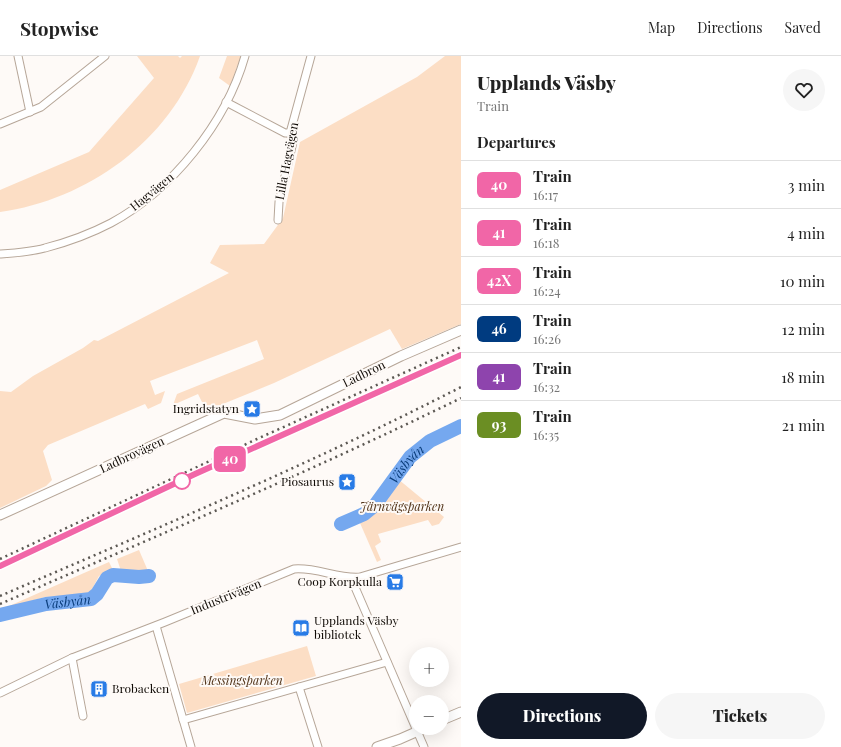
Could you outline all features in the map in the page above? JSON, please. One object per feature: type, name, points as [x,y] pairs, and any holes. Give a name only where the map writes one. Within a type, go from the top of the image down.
[{"type":"street","points":[[18,56],[30,112]]},
{"type":"street","points":[[0,124],[41,107],[105,56]]},
{"type":"street","name":"Hagvägen","points":[[0,254],[45,248],[78,238],[111,223],[162,187],[185,163],[207,135],[226,102],[238,77],[245,56]]},
{"type":"street","name":"Lilla Hagvägen","points":[[278,220],[279,202],[292,142],[290,133],[311,56]]},
{"type":"street","points":[[226,102],[285,134],[290,133]]},
{"type":"street","name":"Ladbron","points":[[268,418],[280,415],[401,356],[461,330]]},
{"type":"street","name":"Ladbrovägen","points":[[0,515],[224,413],[255,419],[268,418]]},
{"type":"street","name":"Industrivägen","points":[[0,693],[72,658],[156,626],[294,569],[305,568],[351,578],[360,577],[461,547]]},
{"type":"street","points":[[351,578],[387,662],[409,706]]},
{"type":"street","points":[[156,626],[191,747]]},
{"type":"street","points":[[72,658],[83,716]]},
{"type":"street","points":[[183,720],[387,662]]},
{"type":"street","points":[[299,687],[318,747]]},
{"type":"street","points":[[449,717],[461,712]]},
{"type":"street","points":[[377,747],[409,735]]},
{"type":"street","points":[[422,735],[424,747]]},
{"type":"green space","points":[[137,56],[178,56],[180,58],[182,56],[200,56],[186,87],[168,115],[146,140],[121,161],[94,180],[64,195],[32,205],[0,212],[0,190],[89,152],[154,78]]},
{"type":"green space","points":[[227,56],[241,56],[230,86],[219,78]]},
{"type":"green space","points":[[445,56],[461,56],[461,324],[402,349],[390,329],[274,383],[218,406],[209,407],[203,404],[198,394],[173,405],[177,394],[264,359],[257,340],[150,381],[155,395],[165,391],[161,403],[148,409],[145,404],[48,445],[43,451],[52,480],[46,486],[0,508],[0,391],[11,392],[33,376],[83,348],[94,340],[98,341],[229,273],[210,263],[220,245],[264,244],[283,218],[300,142],[417,77]]},
{"type":"green space","name":"Järnvägsparken","points":[[398,479],[444,517],[439,524],[432,526],[428,520],[378,534],[381,542],[375,546],[381,560],[377,562],[360,523],[377,511]]},
{"type":"green space","points":[[139,550],[148,571],[121,571],[117,559]]},
{"type":"green space","points":[[109,562],[113,570],[99,576],[91,591],[87,595],[45,597],[0,610]]},
{"type":"green space","name":"Messingsparken","points":[[307,646],[316,676],[187,713],[179,684]]},
{"type":"waterway","name":"Väsbyån","points":[[341,524],[364,514],[375,505],[410,457],[430,441],[461,426]]},
{"type":"waterway","name":"Väsbyån","points":[[0,615],[46,604],[91,599],[97,594],[107,578],[113,575],[139,577],[149,576]]},
{"type":"railway","points":[[0,559],[257,439],[461,347]]},
{"type":"railway","points":[[214,466],[461,355]]},
{"type":"railway","points":[[0,596],[290,469],[347,443],[461,387]]},
{"type":"railway","points":[[0,604],[289,478],[461,398]]},
{"type":"railway","points":[[0,566],[103,518]]},
{"type":"train","name":"40","points":[[0,566],[195,474],[461,355]]},
{"type":"place","name":"Ingridstatyn","points":[[252,409]]},
{"type":"place","name":"Piosaurus","points":[[347,482]]},
{"type":"place","name":"Coop Korpkulla","points":[[395,582]]},
{"type":"place","name":"Upplands Väsby bibliotek","points":[[301,628]]},
{"type":"place","name":"Brobacken","points":[[99,689]]}]
